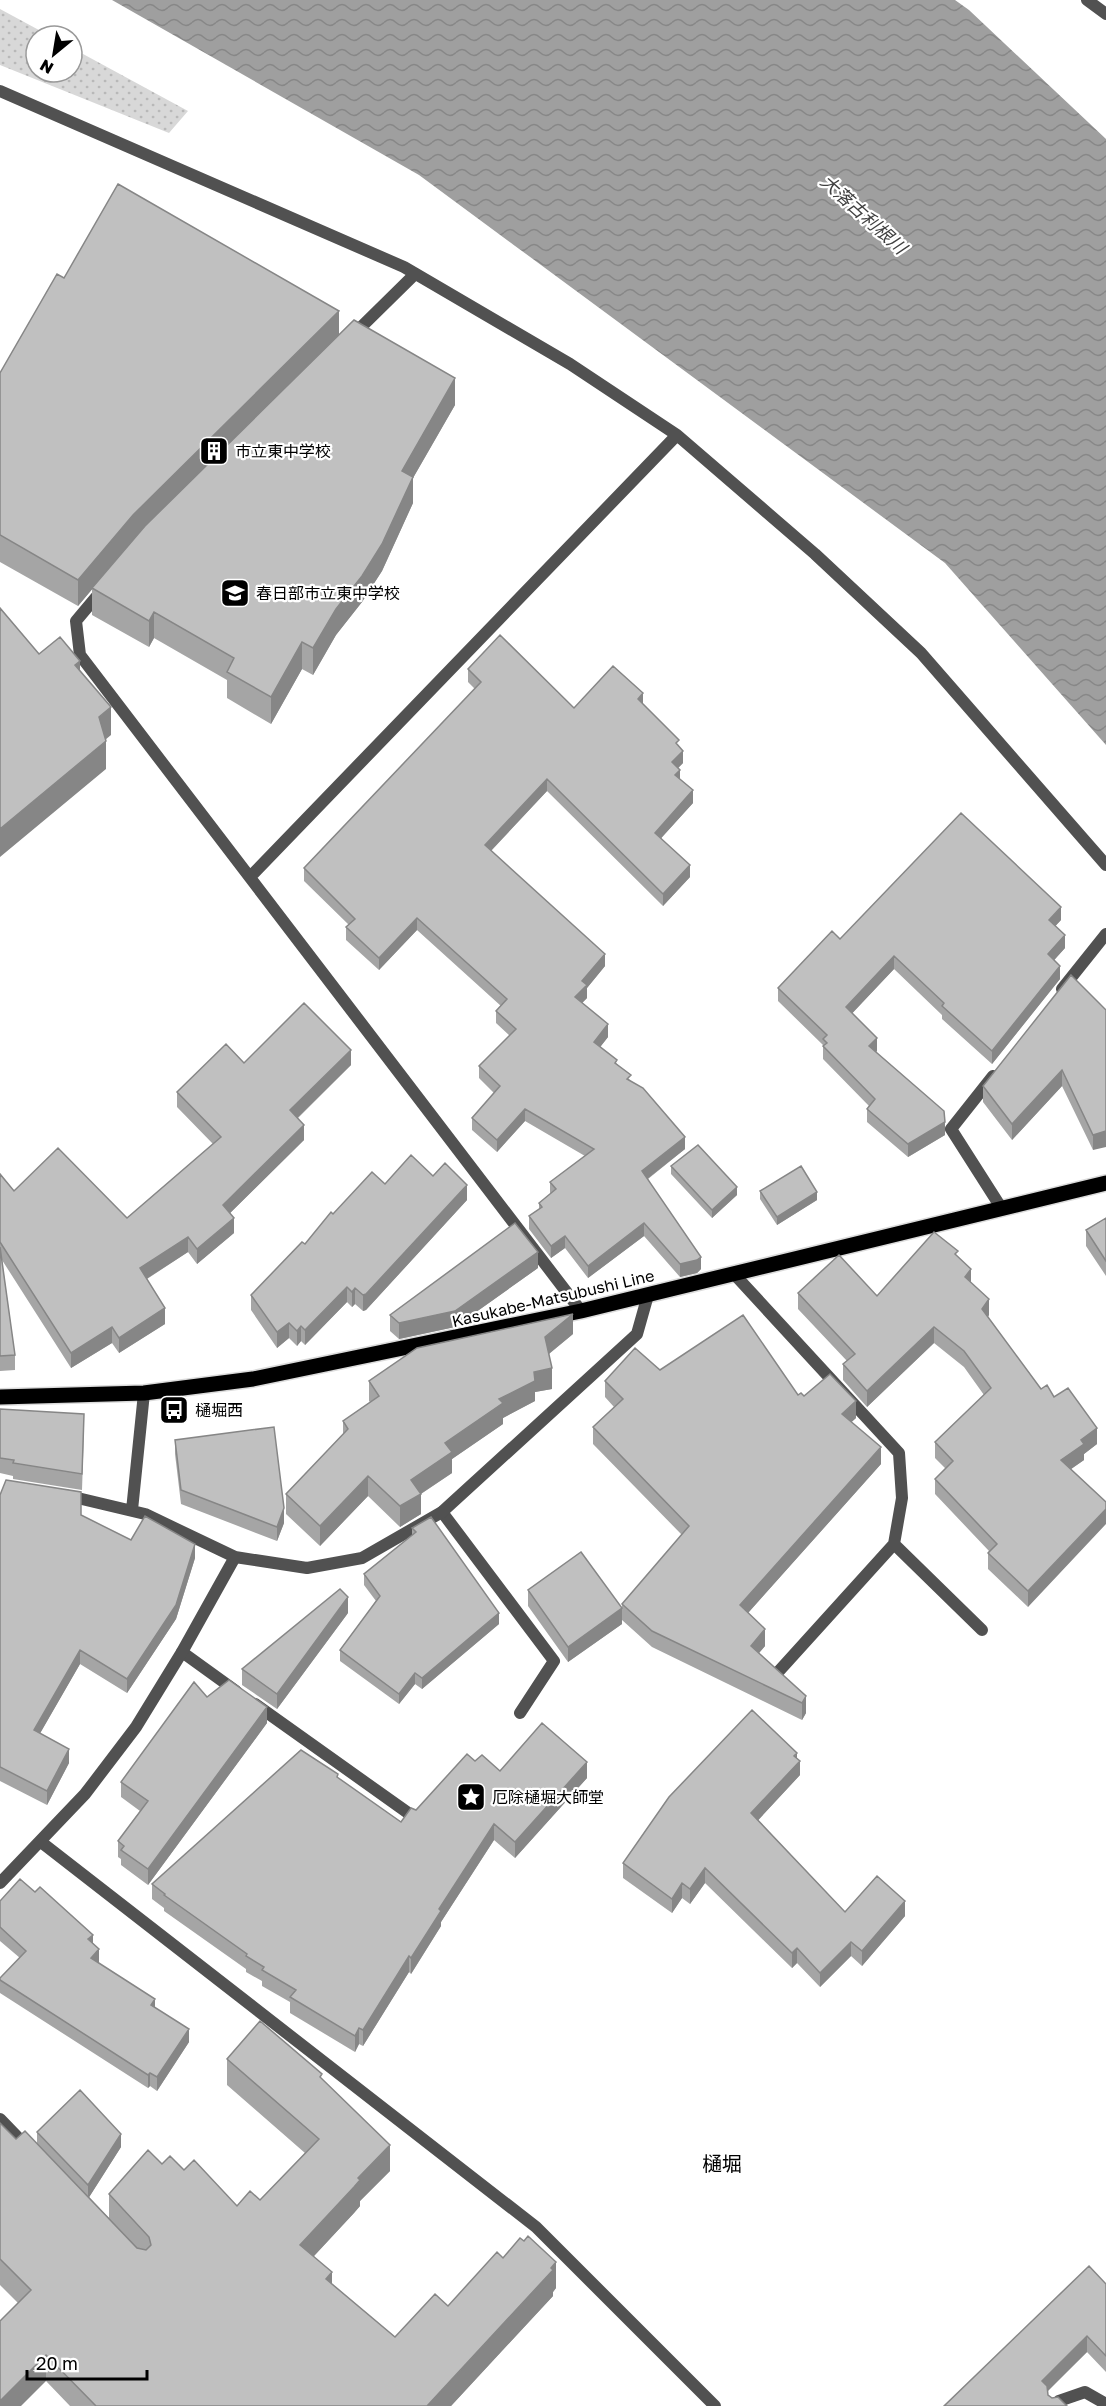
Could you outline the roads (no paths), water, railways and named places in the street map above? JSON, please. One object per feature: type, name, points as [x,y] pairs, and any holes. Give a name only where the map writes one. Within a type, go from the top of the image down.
[{"type":"main road","name":"Kasukabe-Matsubushi Line","points":[[0,1396],[144,1393],[253,1379],[581,1311],[1106,1183]]},
{"type":"street","points":[[1087,0],[1106,14]]},
{"type":"street","points":[[0,90],[404,267],[570,364],[677,435],[815,554],[921,653],[1106,865]]},
{"type":"street","points":[[340,349],[415,274]]},
{"type":"street","points":[[250,877],[677,435]]},
{"type":"street","points":[[111,580],[76,621],[80,655],[581,1311]]},
{"type":"street","points":[[1054,999],[1106,934]]},
{"type":"street","points":[[1002,1064],[951,1129],[1002,1209]]},
{"type":"street","points":[[735,1275],[899,1453],[902,1498],[894,1544],[778,1671]]},
{"type":"street","points":[[52,1493],[132,1510],[235,1557],[307,1568],[362,1558],[442,1512],[637,1334],[648,1295]]},
{"type":"street","points":[[132,1510],[144,1393]]},
{"type":"street","points":[[442,1512],[554,1661],[520,1713]]},
{"type":"street","points":[[894,1544],[982,1630]]},
{"type":"street","points":[[0,1883],[85,1794],[136,1727],[182,1652],[235,1557]]},
{"type":"street","points":[[182,1652],[411,1815]]},
{"type":"street","points":[[41,1842],[536,2227],[715,2406]]},
{"type":"street","points":[[0,2119],[40,2160]]},
{"type":"street","points":[[1054,2406],[1059,2401],[1084,2391],[1106,2404]]},
{"type":"water","name":"大落古利根川","points":[[112,0],[955,0],[969,10],[1106,139],[1106,745],[945,563],[419,175]]},
{"type":"place","name":"市立東中学校","points":[[214,451]]},
{"type":"place","name":"春日部市立東中学校","points":[[235,593]]},
{"type":"place","name":"樋堀西","points":[[174,1410]]},
{"type":"place","name":"厄除樋堀大師堂","points":[[471,1797]]},
{"type":"district","name":"樋堀","points":[[722,2163]]}]
